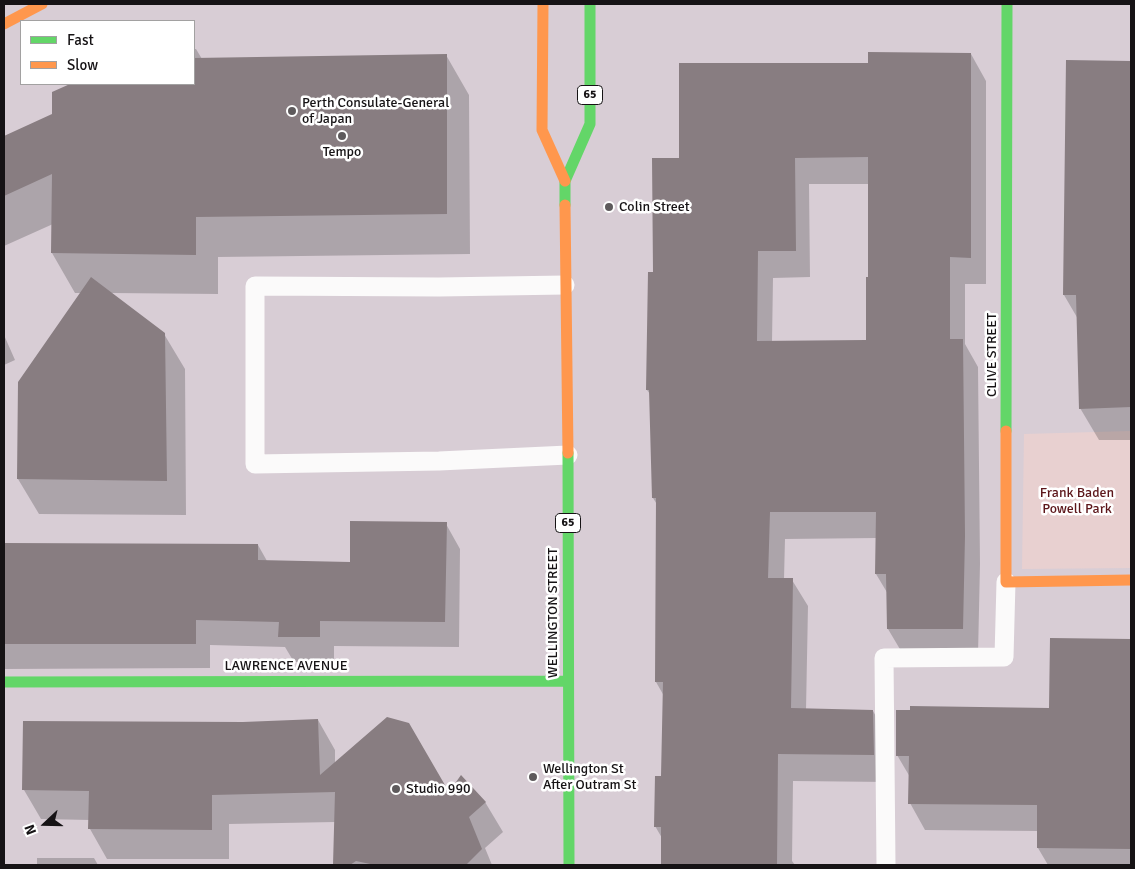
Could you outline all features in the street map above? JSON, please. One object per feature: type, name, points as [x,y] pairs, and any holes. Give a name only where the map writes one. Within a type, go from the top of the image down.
[{"type":"street","points":[[4,24],[42,4]]},
{"type":"street","name":"WELLINGTON STREET","points":[[543,4],[542,130],[565,182],[569,865]]},
{"type":"street","name":"WELLINGTON STREET","points":[[565,182],[590,124],[590,4]]},
{"type":"street","name":"CLIVE STREET","points":[[1006,582],[1007,4]]},
{"type":"street","points":[[1006,582],[1131,580]]},
{"type":"street","name":"LAWRENCE AVENUE","points":[[4,682],[568,681]]},
{"type":"lane","points":[[566,285],[439,287],[255,286],[254,464],[439,461],[568,456]]},
{"type":"lane","points":[[886,865],[884,658],[1004,658],[1006,582]]},
{"type":"shaded area","points":[[4,4],[1131,4],[1131,865],[4,865]]},
{"type":"green space","name":"Frank Baden Powell Park","points":[[1131,431],[1131,568],[1022,569],[1024,434]]},
{"type":"building","points":[[868,52],[971,53],[971,258],[950,257],[950,339],[963,339],[965,536],[963,629],[887,629],[886,574],[875,574],[876,512],[770,512],[768,578],[793,578],[791,708],[873,710],[874,755],[778,754],[777,865],[661,865],[661,827],[654,827],[655,776],[661,776],[663,682],[655,682],[656,498],[652,498],[649,390],[646,390],[648,272],[653,272],[652,158],[679,158],[679,63],[868,63]],"holes":[[[868,157],[868,277],[866,277],[866,340],[757,341],[758,251],[796,251],[795,158]]]},
{"type":"building","points":[[447,54],[447,214],[196,217],[196,255],[51,253],[52,174],[4,196],[4,136],[52,114],[52,92],[68,85],[195,85],[195,58]]},
{"type":"building","points":[[1066,60],[1131,61],[1131,407],[1079,409],[1076,295],[1063,295]]},
{"type":"building","points":[[91,277],[165,333],[167,481],[17,479],[18,382]]},
{"type":"building","points":[[350,521],[447,522],[445,622],[320,621],[320,637],[278,637],[279,622],[196,620],[196,644],[4,644],[4,543],[258,544],[258,560],[350,562]]},
{"type":"building","points":[[1050,638],[1131,639],[1131,849],[1037,848],[1037,805],[908,804],[909,756],[896,756],[896,710],[910,710],[910,706],[1049,708]]},
{"type":"building","points":[[387,717],[409,723],[449,792],[461,775],[486,802],[469,817],[482,849],[466,865],[375,865],[356,861],[350,865],[333,865],[335,792],[212,795],[212,830],[88,829],[89,791],[22,790],[23,721],[243,722],[318,719],[320,775]]},
{"type":"traffic: fast","points":[[565,205],[565,181],[590,124],[590,4]]},
{"type":"traffic: fast","points":[[1006,431],[1007,4]]},
{"type":"traffic: fast","points":[[568,453],[569,865]]},
{"type":"traffic: fast","points":[[4,682],[568,681]]},
{"type":"traffic: slow","points":[[4,24],[42,4]]},
{"type":"traffic: slow","points":[[543,4],[542,130],[565,181]]},
{"type":"traffic: slow","points":[[565,205],[568,453]]},
{"type":"traffic: slow","points":[[1006,431],[1006,582],[1131,580]]},
{"type":"place","name":"Perth Consulate-General of Japan","points":[[292,111]]},
{"type":"place","name":"Tempo","points":[[342,136]]},
{"type":"place","name":"Colin Street","points":[[609,207]]},
{"type":"place","name":"Wellington St After Outram St","points":[[533,777]]},
{"type":"place","name":"Studio 990","points":[[396,789]]}]
